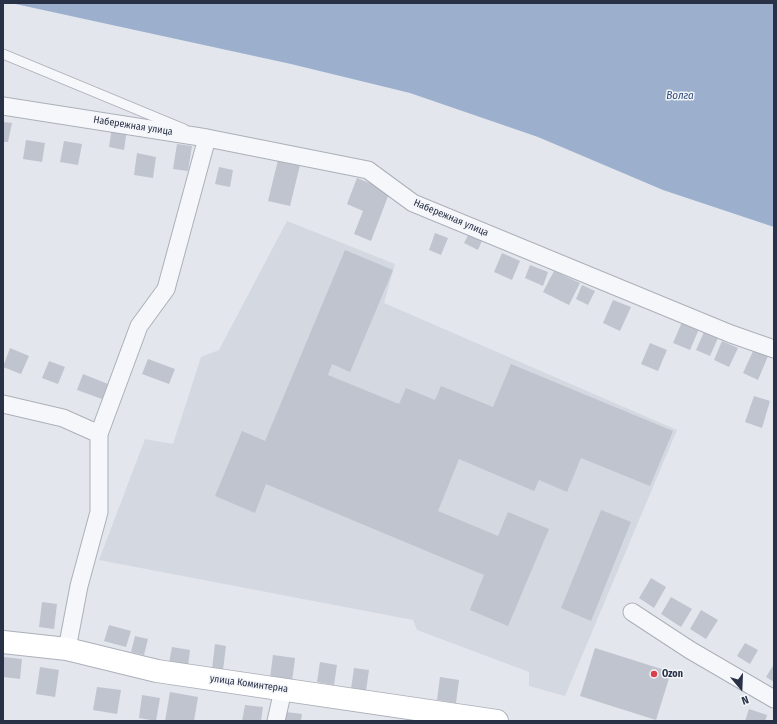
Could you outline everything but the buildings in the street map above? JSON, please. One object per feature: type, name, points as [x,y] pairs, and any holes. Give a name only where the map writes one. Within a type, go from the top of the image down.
[{"type":"street","name":"Набережная улица","points":[[3,106],[207,138],[368,170],[413,203],[724,331],[774,349]]},
{"type":"street","points":[[68,649],[79,586],[99,512],[98,434],[139,326],[166,289],[207,138]]},
{"type":"street","points":[[3,404],[63,418],[98,434]]},
{"type":"street","points":[[632,612],[690,650],[774,699]]},
{"type":"street","name":"улица Коминтерна","points":[[3,642],[68,649],[157,671],[497,721]]},
{"type":"street","points":[[276,721],[283,690]]},
{"type":"lane","points":[[3,54],[207,138]]},
{"type":"shaded area","points":[[287,221],[395,264],[384,303],[677,430],[565,696],[529,686],[529,672],[417,630],[413,620],[99,560],[145,439],[173,444],[201,357],[219,350]]},
{"type":"water","name":"Волга","points":[[11,3],[774,3],[774,227],[663,190],[538,137],[410,93],[291,64]]},
{"type":"place","name":"Ozon","points":[[654,674]]}]
